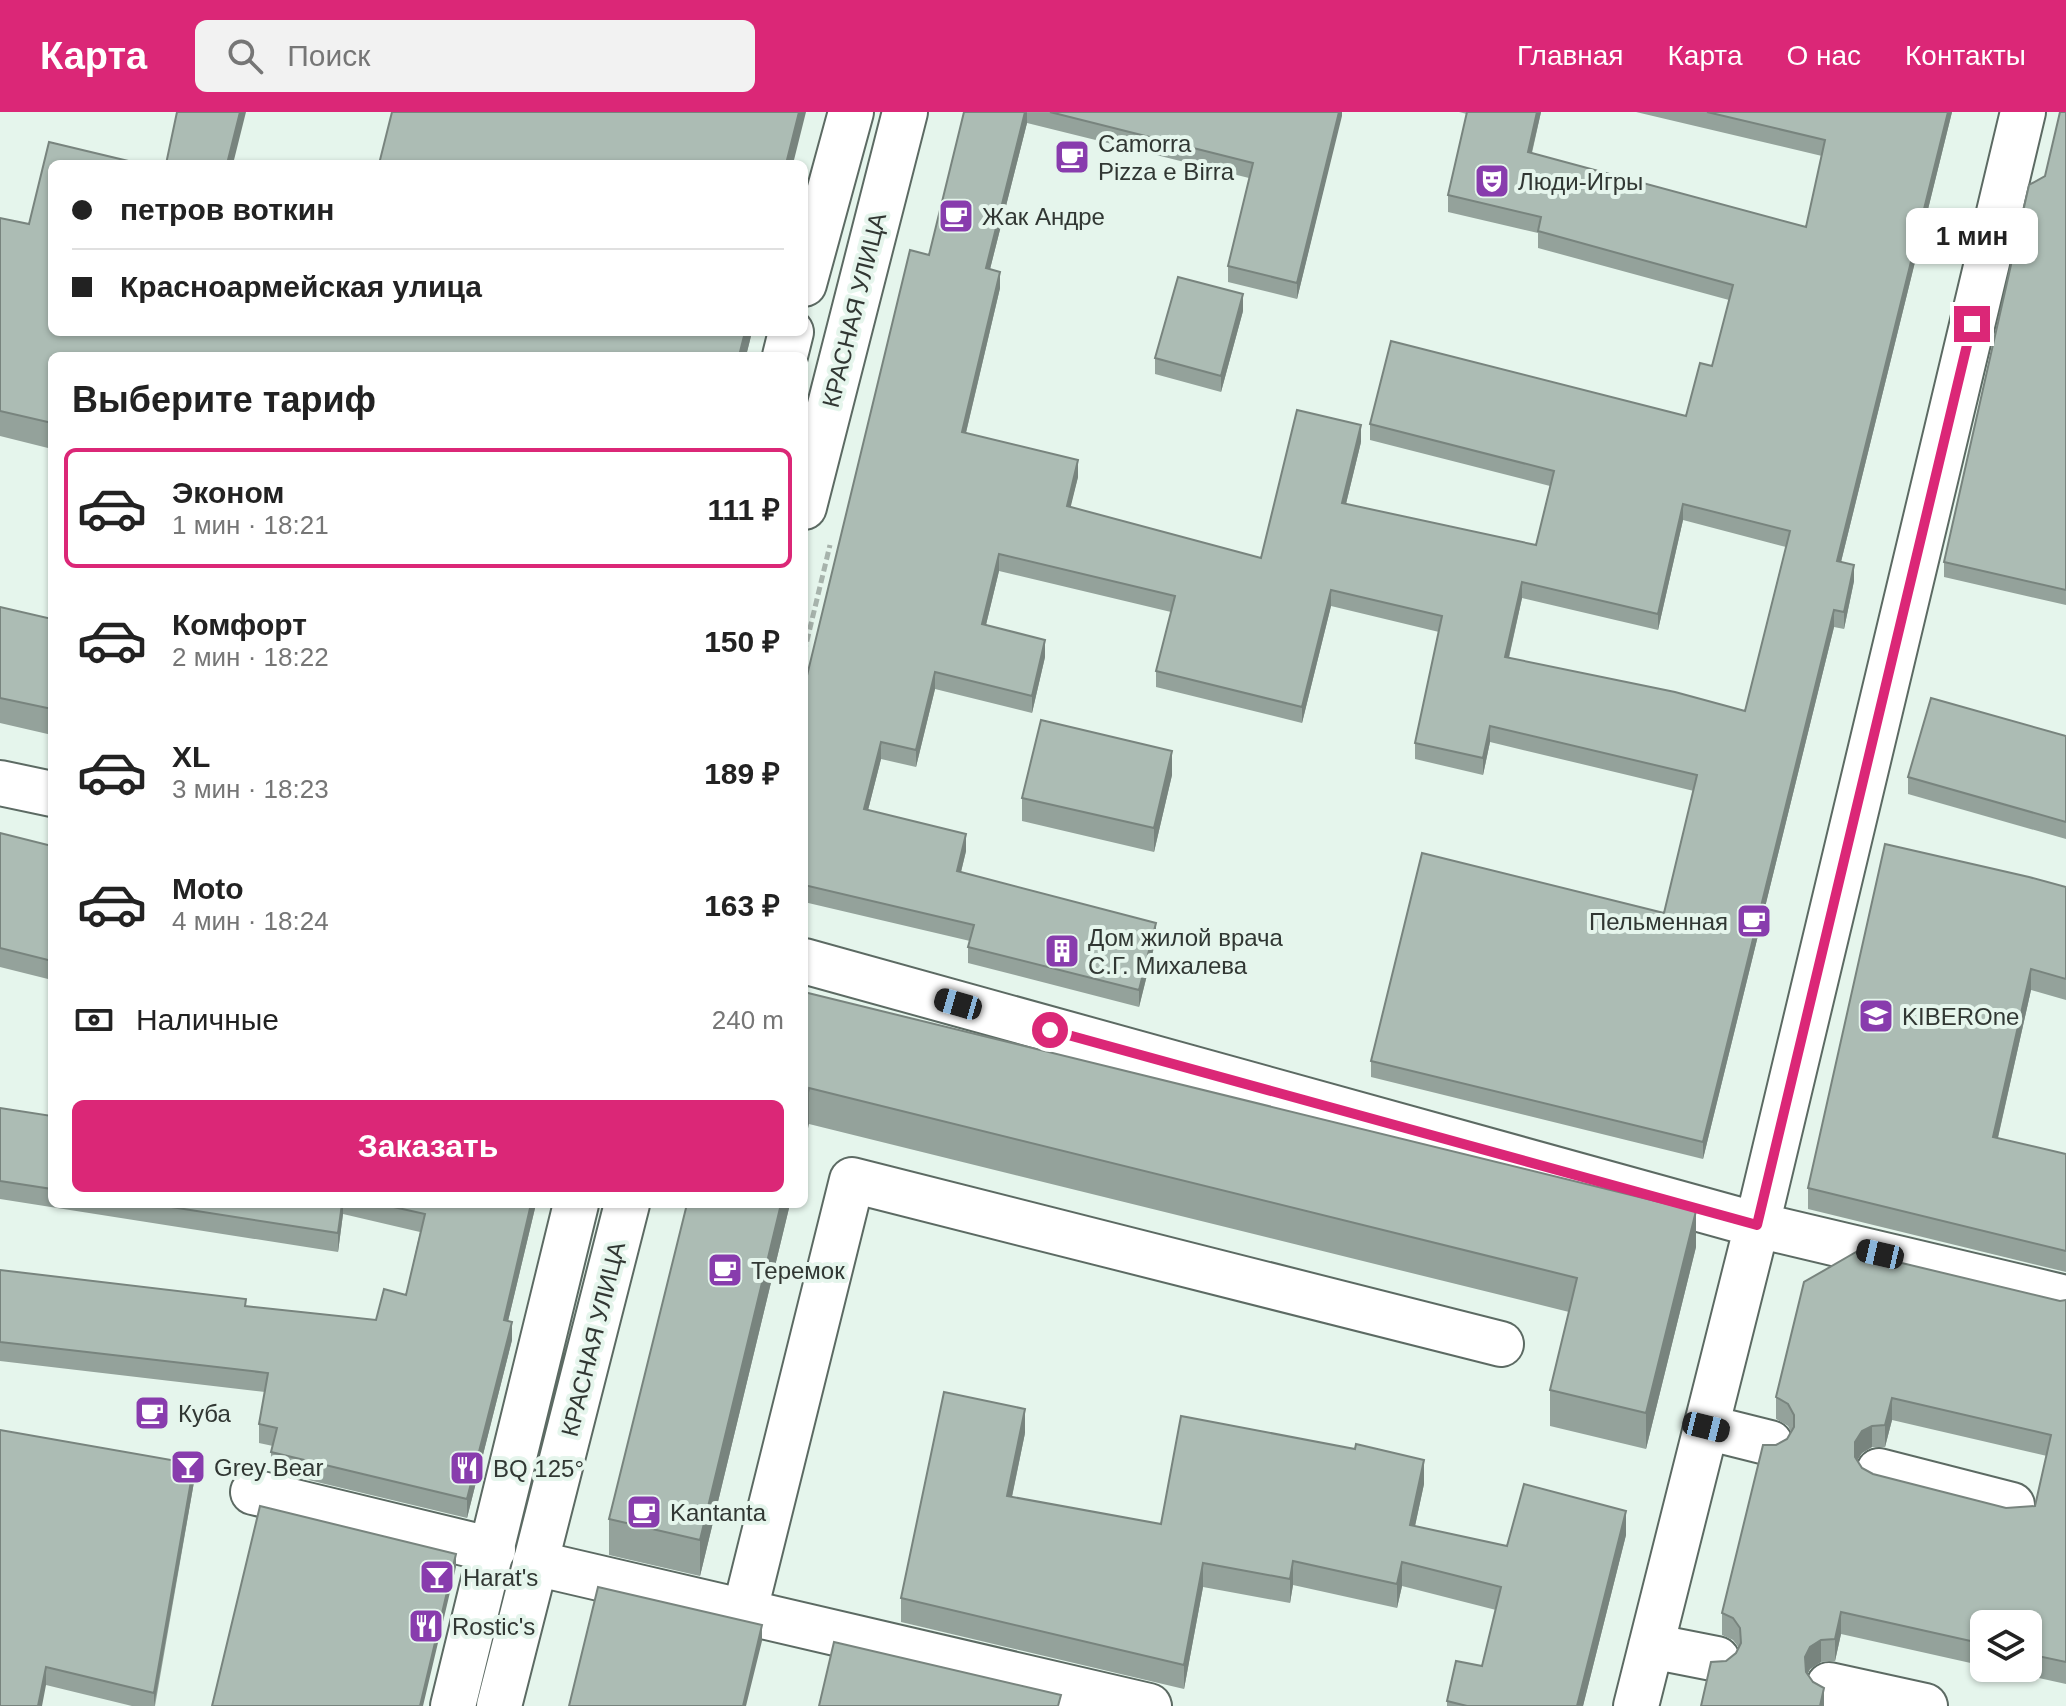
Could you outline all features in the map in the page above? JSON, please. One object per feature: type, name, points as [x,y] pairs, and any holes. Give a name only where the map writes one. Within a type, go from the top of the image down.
[{"type":"street","points":[[808,269],[851,112]]},
{"type":"street","name":"КРАСНАЯ УЛИЦА","points":[[808,491],[905,112]]},
{"type":"street","points":[[1636,1706],[1757,1225],[2023,112]]},
{"type":"street","points":[[0,783],[48,793]]},
{"type":"street","points":[[808,962],[1757,1225],[2066,1298]]},
{"type":"street","points":[[745,1610],[852,1180],[1501,1344]]},
{"type":"street","name":"КРАСНАЯ УЛИЦА","points":[[453,1706],[575,1208]]},
{"type":"street","name":"КРАСНАЯ УЛИЦА","points":[[499,1706],[626,1208]]},
{"type":"street","points":[[1706,1427],[1770,1443]]},
{"type":"street","points":[[1879,1471],[2012,1505]]},
{"type":"street","points":[[253,1492],[493,1550]]},
{"type":"street","points":[[535,1563],[1149,1706]]},
{"type":"street","points":[[1651,1646],[1717,1659]]},
{"type":"street","points":[[1829,1685],[1897,1703]]},
{"type":"building","points":[[177,112],[240,112],[228,160],[167,160]]},
{"type":"building","points":[[392,112],[799,112],[787,160],[380,160]]},
{"type":"building","points":[[964,112],[1025,112],[986,268],[1000,272],[962,432],[1078,460],[1067,506],[1261,558],[1297,410],[1361,425],[1342,503],[1536,545],[1554,471],[1370,424],[1391,341],[1686,416],[1700,363],[1712,366],[1733,285],[1538,231],[1541,217],[1448,195],[1467,112],[1537,112],[1528,152],[1806,227],[1825,140],[1707,112],[1948,112],[1837,561],[1854,565],[1844,612],[1834,610],[1703,1142],[1371,1061],[1422,853],[1664,913],[1697,775],[1490,726],[1483,758],[1415,743],[1442,616],[1331,590],[1302,707],[1156,671],[1175,596],[999,554],[982,624],[1045,640],[1032,696],[935,672],[916,750],[881,742],[864,809],[966,834],[957,871],[1156,923],[1139,990],[968,947],[974,925],[808,886],[808,671],[910,250],[929,255]],"holes":[[[1683,504],[1790,531],[1745,711],[1675,692],[1505,657],[1522,582],[1658,614]]]},
{"type":"building","points":[[1050,112],[1339,112],[1297,283],[1228,266],[1253,163]]},
{"type":"building","points":[[2060,112],[2066,112],[2066,590],[1944,562],[2029,185],[2045,176]]},
{"type":"building","points":[[49,142],[124,160],[48,160],[48,336],[744,336],[740,352],[48,352],[48,422],[0,411],[0,218],[29,224]]},
{"type":"building","points":[[1178,277],[1243,294],[1221,376],[1155,358]]},
{"type":"building","points":[[0,607],[48,618],[48,708],[0,698]]},
{"type":"building","points":[[1931,698],[2066,736],[2066,822],[1908,777]]},
{"type":"building","points":[[1041,720],[1172,751],[1154,828],[1022,798]]},
{"type":"building","points":[[0,833],[48,845],[48,960],[0,948]]},
{"type":"building","points":[[1885,844],[2066,887],[2066,979],[2031,969],[1993,1137],[2066,1154],[2066,1251],[1808,1188]]},
{"type":"building","points":[[808,993],[1696,1211],[1646,1413],[1550,1390],[1577,1278],[809,1088],[808,1092]]},
{"type":"building","points":[[0,1108],[48,1115],[48,1188],[0,1181]]},
{"type":"building","points":[[178,1208],[341,1208],[338,1233]]},
{"type":"building","points":[[398,1208],[530,1208],[504,1320],[512,1322],[467,1499],[271,1452],[277,1428],[259,1424],[268,1373],[0,1342],[0,1270],[246,1299],[245,1306],[376,1320],[384,1289],[406,1295],[425,1214]]},
{"type":"building","points":[[686,1208],[780,1208],[700,1540],[609,1519]]},
{"type":"building","points":[[1856,1252],[2066,1300],[2066,1662],[2042,1657],[2042,1610],[1970,1610],[1970,1641],[1841,1612],[1835,1639],[1821,1640],[1810,1647],[1805,1657],[1806,1672],[1813,1682],[1824,1688],[1820,1706],[1701,1706],[1711,1662],[1726,1661],[1736,1653],[1741,1643],[1740,1628],[1733,1618],[1722,1613],[1763,1445],[1776,1445],[1787,1439],[1794,1427],[1794,1415],[1788,1404],[1776,1397],[1804,1282]],"holes":[[[1892,1398],[2051,1435],[2035,1506],[2006,1508],[1873,1474],[1862,1468],[1855,1457],[1855,1442],[1862,1431],[1885,1425]]]},
{"type":"building","points":[[944,1392],[1025,1409],[1007,1496],[1161,1524],[1181,1416],[1355,1449],[1356,1444],[1424,1460],[1410,1525],[1507,1546],[1524,1484],[1626,1511],[1577,1706],[1467,1706],[1447,1701],[1456,1661],[1482,1666],[1501,1587],[1402,1562],[1397,1584],[1293,1561],[1290,1579],[1203,1563],[1184,1665],[901,1598]]},
{"type":"building","points":[[0,1430],[194,1464],[154,1693],[46,1667],[38,1706],[0,1706]]},
{"type":"building","points":[[260,1506],[456,1554],[420,1706],[212,1706]]},
{"type":"building","points":[[598,1587],[762,1625],[743,1706],[569,1706]]},
{"type":"building","points":[[834,1642],[1061,1695],[1058,1706],[819,1706]]},
{"type":"place","name":"Camorra Pizza e Birra","points":[[1072,157]]},
{"type":"place","name":"Люди-Игры","points":[[1492,181]]},
{"type":"place","name":"Жак Андре","points":[[956,216]]},
{"type":"place","name":"Пельменная","points":[[1754,921]]},
{"type":"place","name":"Дом жилой врача С.Г. Михалева","points":[[1062,951]]},
{"type":"place","name":"KIBEROne","points":[[1876,1016]]},
{"type":"place","name":"Теремок","points":[[725,1270]]},
{"type":"place","name":"Куба","points":[[152,1413]]},
{"type":"place","name":"Grey Bear","points":[[188,1467]]},
{"type":"place","name":"BQ 125°","points":[[467,1468]]},
{"type":"place","name":"Kantanta","points":[[644,1512]]},
{"type":"place","name":"Harat's","points":[[437,1577]]},
{"type":"place","name":"Rostic's","points":[[426,1626]]},
{"type":"route","points":[[1050,1030],[1757,1225],[1972,324]]}]
